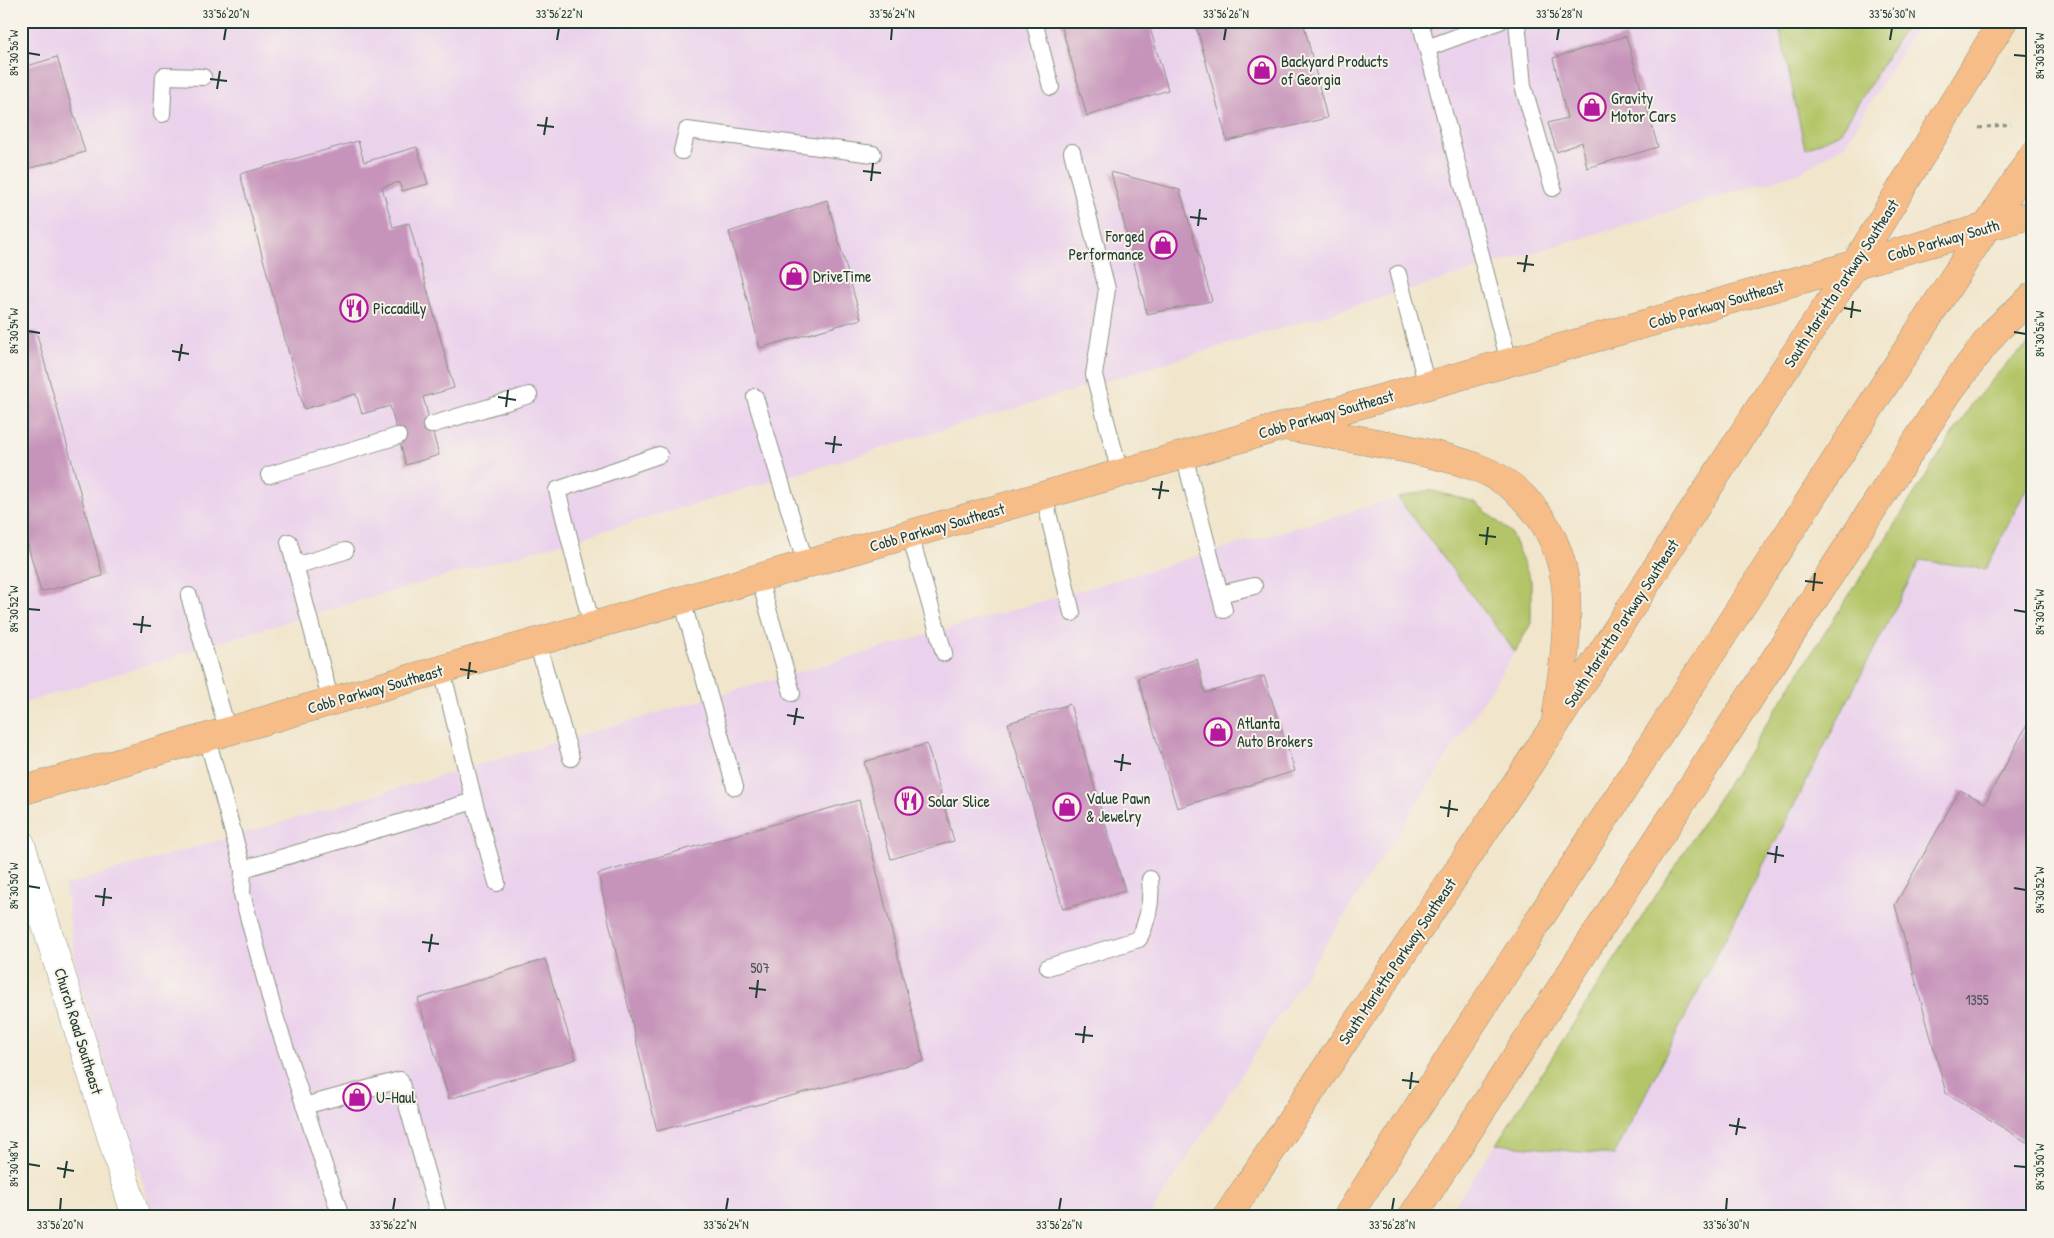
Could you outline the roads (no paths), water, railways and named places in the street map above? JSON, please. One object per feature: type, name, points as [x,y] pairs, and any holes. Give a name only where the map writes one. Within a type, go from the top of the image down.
[{"type":"main road","name":"South Marietta Parkway Southeast","points":[[1227,1217],[1556,725],[1784,370],[1854,266],[2003,21]]},
{"type":"main road","points":[[1347,1217],[2033,155]]},
{"type":"main road","name":"Cobb Parkway South","points":[[1854,266],[2033,214]]},
{"type":"main road","name":"Cobb Parkway Southeast","points":[[21,791],[1284,426],[1854,266]]},
{"type":"main road","points":[[1412,1217],[1918,438],[1975,356],[1995,331],[2033,296]]},
{"type":"main road","points":[[1284,426],[1439,455],[1475,466],[1508,484],[1535,508],[1552,535],[1560,559],[1566,589],[1566,627],[1556,725]]},
{"type":"street","name":"Church Road Southeast","points":[[21,844],[136,1217]]},
{"type":"lane","points":[[1034,21],[1051,87]]},
{"type":"lane","points":[[1420,21],[1509,362]]},
{"type":"lane","points":[[1427,48],[1500,21]]},
{"type":"lane","points":[[1517,21],[1523,86],[1553,188]]},
{"type":"lane","points":[[162,114],[164,76],[203,77]]},
{"type":"lane","points":[[682,152],[687,130],[873,154]]},
{"type":"lane","points":[[1072,152],[1107,289],[1094,375],[1120,474]]},
{"type":"lane","points":[[1398,274],[1427,386]]},
{"type":"lane","points":[[430,424],[530,395]]},
{"type":"lane","points":[[755,397],[806,565]]},
{"type":"lane","points":[[269,475],[398,436]]},
{"type":"lane","points":[[592,626],[557,490],[659,455]]},
{"type":"lane","points":[[1184,455],[1222,602],[1254,586]]},
{"type":"lane","points":[[1044,496],[1072,613]]},
{"type":"lane","points":[[910,535],[944,653]]},
{"type":"lane","points":[[289,542],[331,702]]},
{"type":"lane","points":[[295,566],[345,552]]},
{"type":"lane","points":[[759,578],[792,693]]},
{"type":"lane","points":[[189,596],[243,868],[242,894],[275,1016],[340,1217]]},
{"type":"lane","points":[[682,600],[735,787]]},
{"type":"lane","points":[[537,642],[571,758]]},
{"type":"lane","points":[[442,670],[474,801],[497,883]]},
{"type":"lane","points":[[243,868],[474,801]]},
{"type":"lane","points":[[1048,967],[1138,939],[1150,911],[1152,896],[1150,879]]},
{"type":"lane","points":[[304,1106],[400,1080],[440,1217]]},
{"type":"place","name":"Backyard Products of Georgia","points":[[1262,70]]},
{"type":"place","name":"Gravity Motor Cars","points":[[1592,107]]},
{"type":"place","name":"Forged Performance","points":[[1163,245]]},
{"type":"place","name":"DriveTime","points":[[794,276]]},
{"type":"place","name":"Piccadilly","points":[[354,308]]},
{"type":"place","name":"Atlanta Auto Brokers","points":[[1218,732]]},
{"type":"place","name":"Solar Slice","points":[[909,801]]},
{"type":"place","name":"Value Pawn & Jewelry","points":[[1067,807]]},
{"type":"place","name":"U-Haul","points":[[357,1097]]}]
